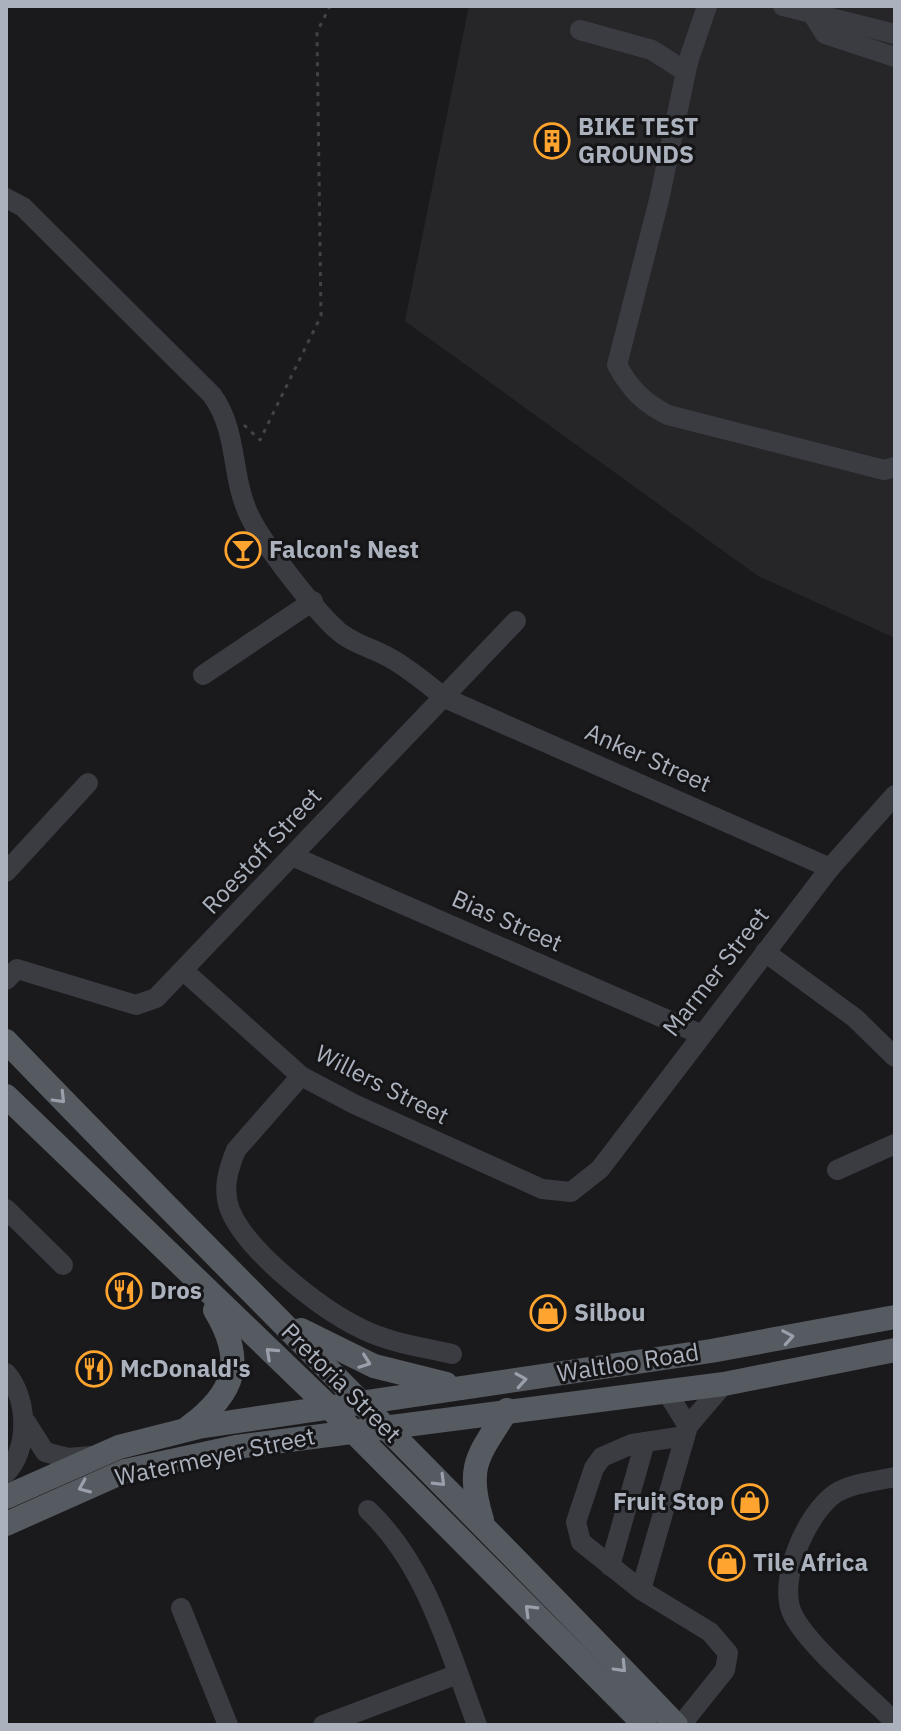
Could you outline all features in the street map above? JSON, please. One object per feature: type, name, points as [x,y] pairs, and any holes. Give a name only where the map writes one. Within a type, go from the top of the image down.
[{"type":"main road","name":"Pretoria Street","points":[[6,1041],[251,1294],[483,1524],[679,1725]]},
{"type":"main road","name":"Pretoria Street","points":[[6,1096],[328,1406],[645,1725]]},
{"type":"main road","points":[[183,1431],[216,1404],[233,1371],[230,1338],[204,1289]]},
{"type":"main road","points":[[251,1294],[300,1329],[353,1358],[415,1378],[484,1385]]},
{"type":"main road","name":"Waltloo Road","points":[[361,1402],[484,1385],[895,1317]]},
{"type":"main road","name":"Waltloo Road","points":[[384,1426],[724,1384],[895,1350]]},
{"type":"main road","name":"Watermeyer Street","points":[[6,1497],[99,1455],[183,1431],[361,1402]]},
{"type":"main road","points":[[483,1524],[473,1490],[475,1460],[507,1410]]},
{"type":"main road","name":"Watermeyer Street","points":[[6,1524],[125,1471],[236,1447],[384,1426]]},
{"type":"street","points":[[707,6],[688,62],[659,200],[617,365],[628,385],[647,404],[668,415],[884,470],[895,467]]},
{"type":"street","points":[[783,6],[814,8],[895,25]]},
{"type":"street","points":[[814,8],[895,34]]},
{"type":"street","points":[[814,8],[825,34],[895,57]]},
{"type":"street","points":[[580,30],[652,50],[679,68],[688,62]]},
{"type":"street","name":"Anker Street","points":[[6,198],[23,207],[212,395],[230,428],[237,479],[250,517],[336,629],[391,658],[445,698],[830,868]]},
{"type":"street","points":[[203,675],[313,601]]},
{"type":"street","name":"Roestoff Street","points":[[10,967],[136,1005],[156,998],[185,972],[516,621]]},
{"type":"street","points":[[6,872],[88,783]]},
{"type":"street","name":"Marmer Street","points":[[583,1185],[600,1169],[700,1034],[830,868],[895,795]]},
{"type":"street","name":"Bias Street","points":[[292,856],[700,1034]]},
{"type":"street","points":[[765,952],[855,1018],[895,1057]]},
{"type":"street","name":"Willers Street","points":[[185,972],[301,1076],[354,1104],[542,1189],[571,1192],[583,1185]]},
{"type":"street","points":[[301,1076],[236,1150],[230,1164],[226,1190],[240,1229],[318,1302],[363,1330],[400,1343],[452,1354]]},
{"type":"street","points":[[837,1170],[895,1144]]},
{"type":"street","points":[[6,1209],[63,1265]]},
{"type":"street","points":[[6,1373],[22,1415],[45,1452],[68,1458],[99,1455]]},
{"type":"street","points":[[641,1590],[686,1431],[724,1384]]},
{"type":"street","points":[[666,1391],[686,1431]]},
{"type":"street","points":[[6,1473],[15,1464],[23,1444],[22,1415]]},
{"type":"street","points":[[679,1725],[725,1670],[728,1653],[710,1632],[641,1590],[581,1542],[576,1522],[594,1468],[602,1457],[686,1431]]},
{"type":"street","points":[[610,1566],[645,1442]]},
{"type":"street","points":[[895,1477],[847,1487],[823,1504],[801,1542],[791,1572],[789,1596],[792,1613],[805,1633],[895,1722]]},
{"type":"street","points":[[368,1510],[390,1531],[411,1560],[477,1725]]},
{"type":"street","points":[[181,1608],[228,1725]]},
{"type":"street","points":[[323,1725],[458,1674]]},
{"type":"path","points":[[241,422],[260,440],[321,316],[317,32],[330,6]]},
{"type":"shaded area","points":[[469,6],[895,6],[895,638],[758,576],[405,321]]},
{"type":"place","name":"BIKE TEST GROUNDS","points":[[552,141]]},
{"type":"place","name":"Falcon's Nest","points":[[243,550]]},
{"type":"place","name":"Dros","points":[[124,1291]]},
{"type":"place","name":"Silbou","points":[[548,1313]]},
{"type":"place","name":"McDonald's","points":[[94,1369]]},
{"type":"place","name":"Fruit Stop","points":[[750,1502]]},
{"type":"place","name":"Tile Africa","points":[[727,1563]]}]
